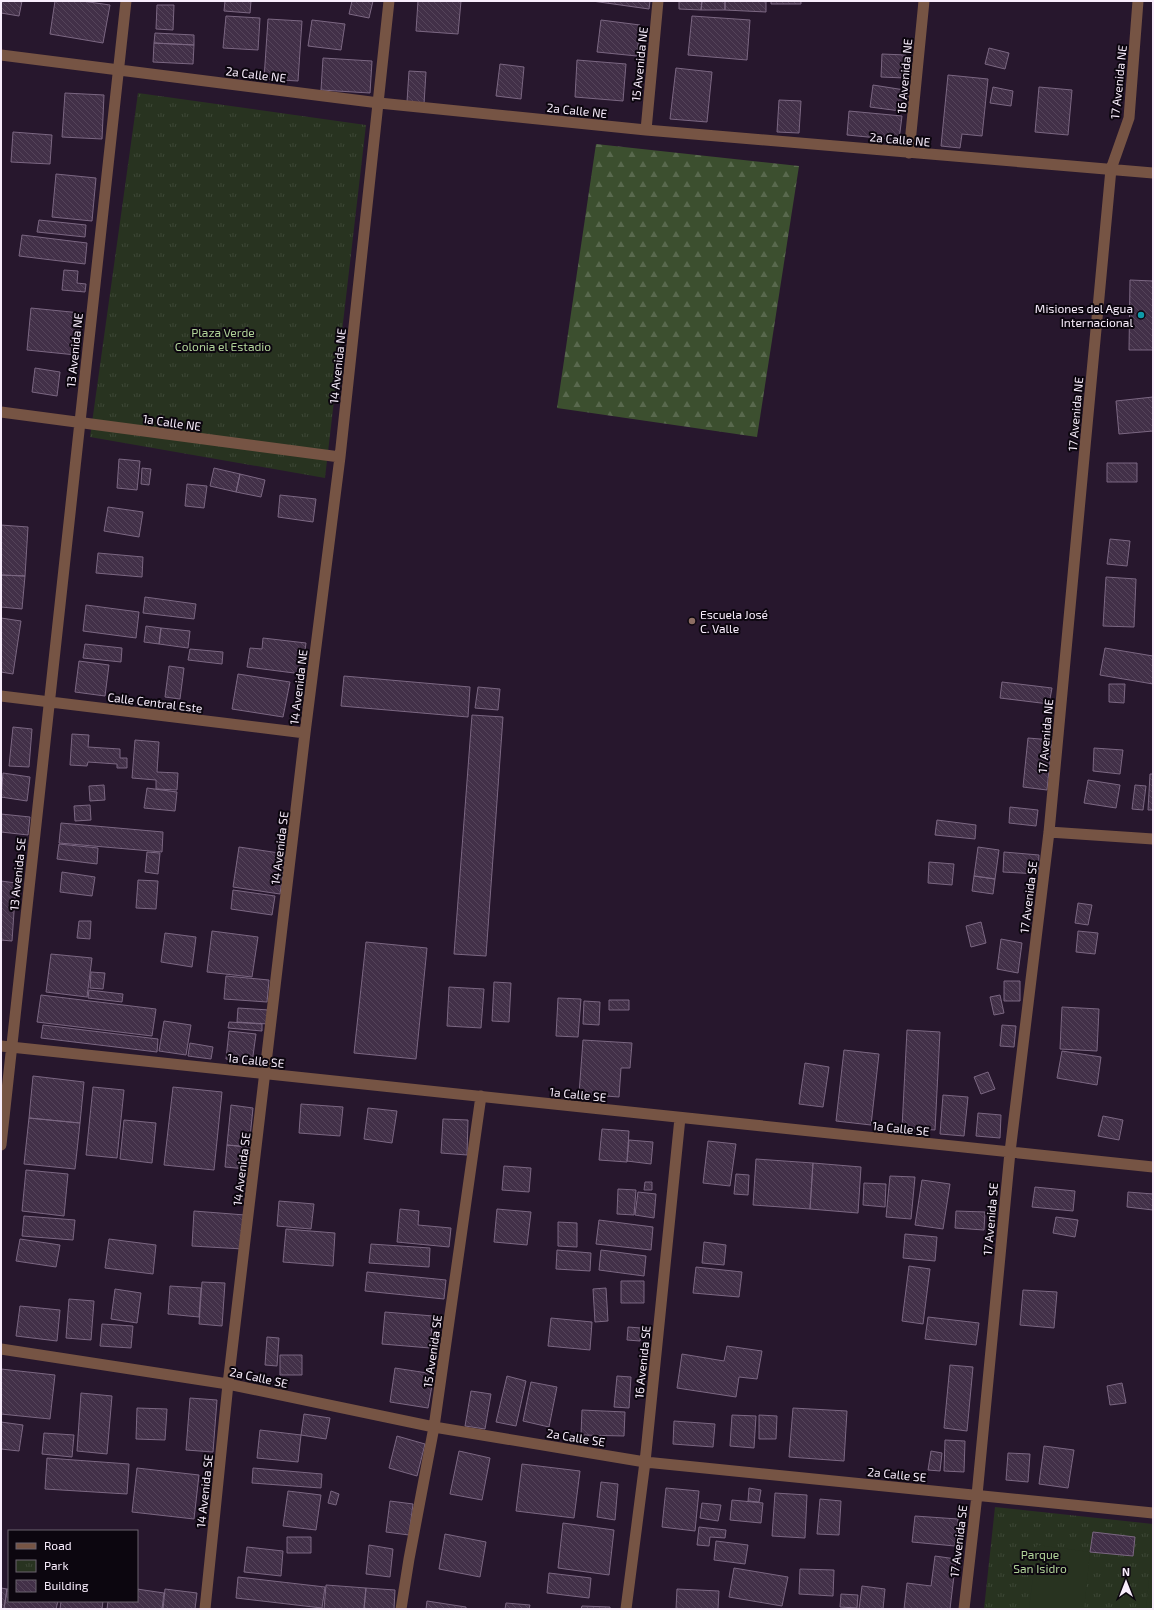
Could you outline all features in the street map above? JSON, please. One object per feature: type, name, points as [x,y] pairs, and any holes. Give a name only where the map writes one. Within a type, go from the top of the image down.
[{"type":"street","name":"13 Avenida NE","points":[[49,702],[126,1]]},
{"type":"street","name":"14 Avenida NE","points":[[305,733],[340,457],[389,1]]},
{"type":"street","name":"15 Avenida NE","points":[[646,130],[658,1]]},
{"type":"street","name":"16 Avenida NE","points":[[910,152],[924,1]]},
{"type":"street","name":"17 Avenida NE","points":[[1050,832],[1111,169],[1129,118],[1138,1]]},
{"type":"street","name":"2a Calle NE","points":[[1,55],[379,103],[646,130],[1153,173]]},
{"type":"street","name":"1a Calle NE","points":[[1,412],[340,457]]},
{"type":"street","name":"Calle Central Este","points":[[1,696],[305,733]]},
{"type":"street","name":"13 Avenida SE","points":[[1,1145],[6,1046],[49,702]]},
{"type":"street","name":"14 Avenida SE","points":[[205,1609],[228,1384],[305,733]]},
{"type":"street","points":[[1050,832],[1153,838]]},
{"type":"street","name":"17 Avenida SE","points":[[964,1609],[977,1495],[1010,1152],[1050,832]]},
{"type":"street","name":"1a Calle SE","points":[[6,1046],[1153,1167]]},
{"type":"street","name":"15 Avenida SE","points":[[401,1609],[434,1427],[480,1096]]},
{"type":"street","name":"16 Avenida SE","points":[[626,1609],[645,1462],[680,1118]]},
{"type":"street","name":"2a Calle SE","points":[[1,1349],[228,1384],[434,1427],[645,1462],[1153,1512]]},
{"type":"green space","name":"Plaza Verde Colonia el Estadio","points":[[138,93],[366,125],[325,478],[90,437]]},
{"type":"green space","points":[[596,144],[799,166],[757,437],[557,408]]},
{"type":"green space","name":"Parque San Isidro","points":[[995,1507],[1153,1524],[1153,1609],[984,1609]]},
{"type":"green space","points":[[1037,1545],[1090,1552],[1084,1609],[1029,1609]]},
{"type":"green space","points":[[1151,1560],[1153,1560],[1153,1609],[1146,1609]]},
{"type":"building","points":[[1,1],[22,1],[19,16],[1,13]]},
{"type":"building","points":[[55,1],[82,1],[110,5],[103,43],[50,34]]},
{"type":"building","points":[[225,1],[251,1],[250,13],[224,11]]},
{"type":"building","points":[[352,1],[373,1],[369,18],[349,14]]},
{"type":"building","points":[[418,1],[461,1],[458,34],[416,31]]},
{"type":"building","points":[[592,1],[650,1],[649,9]]},
{"type":"building","points":[[679,1],[702,1],[701,10],[679,9]]},
{"type":"building","points":[[702,1],[725,1],[725,10],[701,10]]},
{"type":"building","points":[[725,1],[766,1],[766,12],[725,10]]},
{"type":"building","points":[[771,1],[801,1],[801,4],[771,4]]},
{"type":"building","points":[[157,5],[174,5],[173,30],[156,29]]},
{"type":"building","points":[[226,16],[260,18],[258,50],[223,48]]},
{"type":"building","points":[[692,16],[750,20],[747,60],[688,55]]},
{"type":"building","points":[[268,19],[302,21],[298,81],[264,79]]},
{"type":"building","points":[[312,20],[345,24],[341,50],[308,46]]},
{"type":"building","points":[[601,20],[640,25],[637,56],[597,52]]},
{"type":"building","points":[[155,33],[194,35],[194,45],[154,43]]},
{"type":"building","points":[[154,43],[194,45],[193,64],[153,62]]},
{"type":"building","points":[[989,48],[1009,53],[1005,69],[985,64]]},
{"type":"building","points":[[882,54],[906,55],[905,78],[881,77]]},
{"type":"building","points":[[323,58],[372,61],[370,93],[321,90]]},
{"type":"building","points":[[577,60],[626,64],[623,101],[575,97]]},
{"type":"building","points":[[500,64],[524,67],[521,99],[496,96]]},
{"type":"building","points":[[676,68],[712,72],[707,122],[670,119]]},
{"type":"building","points":[[409,71],[426,72],[424,104],[407,102]]},
{"type":"building","points":[[948,75],[988,79],[982,136],[962,134],[960,148],[941,146]]},
{"type":"building","points":[[873,85],[911,91],[908,112],[870,107]]},
{"type":"building","points":[[993,87],[1013,91],[1011,106],[990,103]]},
{"type":"building","points":[[1039,87],[1072,90],[1068,135],[1035,132]]},
{"type":"building","points":[[65,93],[104,95],[102,139],[62,137]]},
{"type":"building","points":[[779,100],[801,101],[799,133],[777,132]]},
{"type":"building","points":[[849,111],[902,116],[899,140],[847,135]]},
{"type":"building","points":[[13,132],[52,135],[50,164],[11,162]]},
{"type":"building","points":[[56,174],[96,178],[92,221],[52,217]]},
{"type":"building","points":[[39,220],[86,225],[85,237],[37,232]]},
{"type":"building","points":[[22,235],[87,243],[85,264],[19,256]]},
{"type":"building","points":[[64,270],[78,271],[77,283],[86,284],[85,292],[62,290]]},
{"type":"building","name":"Misiones del Agua Internacional","points":[[1130,280],[1153,281],[1153,350],[1129,350]]},
{"type":"building","points":[[31,308],[81,313],[76,355],[27,350]]},
{"type":"building","points":[[35,368],[60,372],[57,396],[32,392]]},
{"type":"building","points":[[1153,397],[1153,431],[1119,434],[1116,401]]},
{"type":"building","points":[[119,459],[140,461],[137,490],[117,488]]},
{"type":"building","points":[[1107,463],[1137,463],[1137,482],[1107,482]]},
{"type":"building","points":[[142,468],[151,469],[149,485],[141,484]]},
{"type":"building","points":[[214,468],[240,474],[236,492],[210,486]]},
{"type":"building","points":[[240,474],[265,480],[261,497],[236,492]]},
{"type":"building","points":[[187,484],[207,486],[204,508],[185,506]]},
{"type":"building","points":[[280,495],[316,499],[313,522],[278,517]]},
{"type":"building","points":[[108,507],[143,512],[139,537],[104,531]]},
{"type":"building","points":[[1,525],[28,527],[25,576],[1,575]]},
{"type":"building","points":[[1110,539],[1130,541],[1127,566],[1107,564]]},
{"type":"building","points":[[98,553],[143,557],[142,577],[96,573]]},
{"type":"building","points":[[1,575],[25,576],[22,609],[1,607]]},
{"type":"building","points":[[1106,577],[1136,579],[1134,627],[1103,626]]},
{"type":"building","points":[[145,597],[196,604],[194,619],[143,613]]},
{"type":"building","points":[[86,605],[139,612],[136,638],[83,631]]},
{"type":"building","points":[[1,618],[21,621],[13,674],[1,672]]},
{"type":"building","points":[[146,626],[161,628],[159,644],[144,642]]},
{"type":"building","points":[[161,628],[190,631],[188,648],[159,644]]},
{"type":"building","points":[[263,638],[306,643],[302,674],[247,667],[250,648],[262,649]]},
{"type":"building","points":[[85,644],[122,648],[121,662],[83,658]]},
{"type":"building","points":[[1105,648],[1153,656],[1153,684],[1100,675]]},
{"type":"building","points":[[190,649],[223,652],[222,664],[188,660]]},
{"type":"building","points":[[79,661],[109,665],[105,696],[75,692]]},
{"type":"building","points":[[169,666],[184,668],[180,699],[165,697]]},
{"type":"building","points":[[238,674],[290,682],[283,717],[232,709]]},
{"type":"building","points":[[344,676],[470,687],[468,717],[341,706]]},
{"type":"building","points":[[1002,682],[1052,688],[1049,704],[1000,698]]},
{"type":"building","points":[[1109,684],[1125,684],[1124,703],[1109,702]]},
{"type":"building","points":[[478,687],[500,689],[498,710],[475,708]]},
{"type":"building","points":[[472,715],[503,717],[486,956],[454,954]]},
{"type":"building","points":[[13,727],[32,729],[29,767],[9,766]]},
{"type":"building","points":[[72,734],[89,735],[88,747],[120,749],[120,758],[127,758],[127,768],[117,768],[117,764],[88,762],[87,766],[70,765]]},
{"type":"building","points":[[1028,738],[1052,740],[1047,790],[1023,787]]},
{"type":"building","points":[[135,740],[159,742],[157,772],[178,773],[177,790],[156,789],[156,780],[132,778]]},
{"type":"building","points":[[1094,748],[1123,750],[1120,774],[1093,771]]},
{"type":"building","points":[[3,773],[30,777],[27,801],[1,797]]},
{"type":"building","points":[[1150,774],[1153,774],[1153,810],[1148,810]]},
{"type":"building","points":[[1088,780],[1120,785],[1116,808],[1084,803]]},
{"type":"building","points":[[104,785],[105,800],[90,801],[89,786]]},
{"type":"building","points":[[1135,785],[1146,786],[1143,810],[1132,809]]},
{"type":"building","points":[[147,788],[177,792],[175,811],[144,808]]},
{"type":"building","points":[[90,805],[91,820],[75,821],[74,806]]},
{"type":"building","points":[[1010,807],[1038,810],[1036,826],[1009,823]]},
{"type":"building","points":[[1,814],[30,817],[28,835],[1,832]]},
{"type":"building","points":[[937,820],[976,825],[975,839],[935,835]]},
{"type":"building","points":[[61,823],[163,832],[162,852],[59,843]]},
{"type":"building","points":[[59,844],[98,848],[97,864],[57,859]]},
{"type":"building","points":[[239,847],[286,854],[280,894],[233,887]]},
{"type":"building","points":[[978,847],[999,850],[995,879],[974,876]]},
{"type":"building","points":[[147,852],[160,853],[158,874],[145,872]]},
{"type":"building","points":[[1004,852],[1039,855],[1038,874],[1003,872]]},
{"type":"building","points":[[929,862],[954,864],[952,885],[928,883]]},
{"type":"building","points":[[62,872],[95,877],[92,896],[60,892]]},
{"type":"building","points":[[974,876],[995,879],[993,894],[972,891]]},
{"type":"building","points":[[138,880],[158,881],[156,909],[136,908]]},
{"type":"building","points":[[1,881],[16,883],[12,941],[1,940]]},
{"type":"building","points":[[233,890],[275,896],[272,915],[231,909]]},
{"type":"building","points":[[1078,903],[1092,905],[1088,925],[1075,923]]},
{"type":"building","points":[[79,921],[91,921],[90,939],[77,938]]},
{"type":"building","points":[[981,922],[986,943],[971,947],[966,926]]},
{"type":"building","points":[[212,931],[258,937],[252,977],[207,972]]},
{"type":"building","points":[[1078,931],[1098,933],[1095,954],[1076,952]]},
{"type":"building","points":[[165,933],[196,937],[192,967],[161,962]]},
{"type":"building","points":[[1001,939],[1022,943],[1018,973],[997,969]]},
{"type":"building","points":[[366,942],[427,948],[416,1059],[354,1053]]},
{"type":"building","points":[[51,954],[92,958],[87,997],[46,992]]},
{"type":"building","points":[[91,972],[105,973],[103,989],[90,988]]},
{"type":"building","points":[[226,976],[269,980],[267,1002],[224,999]]},
{"type":"building","points":[[1004,981],[1020,981],[1020,1001],[1004,1001]]},
{"type":"building","points":[[494,982],[511,983],[509,1022],[492,1021]]},
{"type":"building","points":[[449,987],[484,989],[481,1028],[447,1026]]},
{"type":"building","points":[[89,990],[123,994],[122,1002],[88,998]]},
{"type":"building","points":[[41,995],[156,1009],[152,1036],[37,1022]]},
{"type":"building","points":[[1000,995],[1004,1013],[994,1015],[990,997]]},
{"type":"building","points":[[558,998],[581,999],[578,1037],[556,1036]]},
{"type":"building","points":[[609,1000],[629,1000],[629,1010],[609,1010]]},
{"type":"building","points":[[584,1001],[600,1002],[599,1025],[583,1024]]},
{"type":"building","points":[[1062,1007],[1099,1009],[1097,1051],[1060,1049]]},
{"type":"building","points":[[238,1008],[269,1010],[268,1024],[237,1022]]},
{"type":"building","points":[[164,1021],[191,1025],[186,1055],[159,1051]]},
{"type":"building","points":[[229,1022],[262,1024],[262,1031],[228,1028]]},
{"type":"building","points":[[43,1025],[158,1039],[157,1052],[41,1038]]},
{"type":"building","points":[[1002,1025],[1016,1026],[1014,1047],[1000,1046]]},
{"type":"building","points":[[907,1030],[940,1032],[935,1130],[902,1128]]},
{"type":"building","points":[[229,1031],[256,1034],[252,1063],[226,1059]]},
{"type":"building","points":[[583,1040],[632,1043],[630,1068],[621,1068],[619,1097],[579,1094]]},
{"type":"building","points":[[190,1043],[213,1047],[211,1059],[188,1056]]},
{"type":"building","points":[[844,1050],[879,1054],[871,1125],[836,1121]]},
{"type":"building","points":[[1062,1051],[1101,1057],[1097,1085],[1057,1078]]},
{"type":"building","points":[[805,1063],[829,1067],[823,1107],[799,1104]]},
{"type":"building","points":[[988,1072],[995,1089],[981,1094],[974,1077]]},
{"type":"building","points":[[33,1076],[84,1082],[80,1123],[29,1118]]},
{"type":"building","points":[[93,1087],[124,1090],[117,1158],[86,1155]]},
{"type":"building","points":[[173,1087],[222,1092],[214,1170],[164,1165]]},
{"type":"building","points":[[943,1095],[968,1097],[964,1136],[940,1134]]},
{"type":"building","points":[[301,1104],[343,1107],[340,1136],[299,1133]]},
{"type":"building","points":[[231,1105],[253,1108],[249,1147],[227,1145]]},
{"type":"building","points":[[368,1108],[397,1111],[392,1143],[364,1139]]},
{"type":"building","points":[[978,1113],[1001,1115],[1000,1138],[976,1136]]},
{"type":"building","points":[[1103,1116],[1123,1120],[1119,1140],[1098,1136]]},
{"type":"building","points":[[29,1118],[80,1123],[75,1169],[24,1164]]},
{"type":"building","points":[[443,1119],[468,1120],[467,1155],[441,1153]]},
{"type":"building","points":[[124,1120],[156,1123],[152,1163],[120,1159]]},
{"type":"building","points":[[602,1129],[629,1131],[627,1162],[599,1160]]},
{"type":"building","points":[[629,1140],[653,1142],[651,1164],[627,1161]]},
{"type":"building","points":[[708,1141],[736,1144],[730,1186],[703,1183]]},
{"type":"building","points":[[227,1145],[249,1147],[247,1169],[225,1167]]},
{"type":"building","points":[[756,1159],[813,1163],[810,1209],[753,1205]]},
{"type":"building","points":[[813,1163],[861,1167],[858,1213],[810,1209]]},
{"type":"building","points":[[504,1166],[531,1168],[529,1192],[502,1190]]},
{"type":"building","points":[[26,1170],[68,1174],[64,1216],[22,1211]]},
{"type":"building","points":[[736,1174],[749,1175],[748,1195],[734,1194]]},
{"type":"building","points":[[890,1176],[915,1177],[911,1219],[886,1217]]},
{"type":"building","points":[[922,1180],[950,1184],[943,1229],[915,1225]]},
{"type":"building","points":[[645,1182],[652,1182],[652,1190],[644,1190]]},
{"type":"building","points":[[864,1183],[886,1184],[885,1207],[863,1205]]},
{"type":"building","points":[[1035,1187],[1075,1191],[1073,1211],[1032,1207]]},
{"type":"building","points":[[618,1189],[636,1190],[634,1215],[617,1214]]},
{"type":"building","points":[[638,1192],[656,1194],[654,1218],[635,1215]]},
{"type":"building","points":[[1128,1192],[1153,1194],[1153,1210],[1127,1207]]},
{"type":"building","points":[[279,1201],[314,1204],[311,1229],[277,1226]]},
{"type":"building","points":[[400,1209],[419,1211],[418,1225],[451,1228],[449,1247],[397,1242]]},
{"type":"building","points":[[497,1209],[531,1212],[527,1245],[494,1242]]},
{"type":"building","points":[[194,1211],[245,1215],[243,1249],[192,1246]]},
{"type":"building","points":[[956,1211],[985,1212],[984,1230],[955,1228]]},
{"type":"building","points":[[24,1216],[75,1220],[73,1240],[22,1236]]},
{"type":"building","points":[[1056,1217],[1078,1220],[1075,1237],[1053,1233]]},
{"type":"building","points":[[599,1220],[653,1227],[651,1250],[596,1244]]},
{"type":"building","points":[[558,1222],[577,1223],[577,1247],[558,1246]]},
{"type":"building","points":[[286,1229],[335,1233],[333,1266],[283,1262]]},
{"type":"building","points":[[905,1234],[937,1237],[935,1261],[903,1258]]},
{"type":"building","points":[[20,1239],[60,1245],[56,1267],[16,1261]]},
{"type":"building","points":[[109,1239],[156,1245],[153,1274],[105,1268]]},
{"type":"building","points":[[704,1242],[726,1245],[724,1265],[702,1263]]},
{"type":"building","points":[[371,1244],[430,1248],[429,1267],[369,1263]]},
{"type":"building","points":[[557,1250],[591,1253],[590,1271],[556,1269]]},
{"type":"building","points":[[601,1250],[646,1256],[644,1276],[599,1270]]},
{"type":"building","points":[[909,1266],[930,1269],[923,1324],[902,1321]]},
{"type":"building","points":[[696,1267],[742,1272],[739,1297],[693,1293]]},
{"type":"building","points":[[367,1272],[446,1280],[444,1299],[365,1291]]},
{"type":"building","points":[[621,1281],[644,1281],[644,1303],[621,1303]]},
{"type":"building","points":[[202,1282],[225,1283],[222,1326],[199,1324]]},
{"type":"building","points":[[170,1286],[201,1288],[199,1317],[168,1314]]},
{"type":"building","points":[[606,1288],[608,1321],[595,1322],[593,1289]]},
{"type":"building","points":[[115,1289],[141,1293],[137,1323],[111,1319]]},
{"type":"building","points":[[1023,1290],[1057,1292],[1054,1328],[1020,1325]]},
{"type":"building","points":[[69,1299],[94,1301],[91,1340],[66,1338]]},
{"type":"building","points":[[20,1306],[60,1310],[57,1341],[16,1336]]},
{"type":"building","points":[[385,1312],[433,1316],[430,1348],[382,1344]]},
{"type":"building","points":[[928,1317],[979,1323],[976,1345],[925,1339]]},
{"type":"building","points":[[551,1318],[592,1322],[590,1350],[548,1346]]},
{"type":"building","points":[[102,1324],[133,1326],[131,1348],[100,1346]]},
{"type":"building","points":[[628,1327],[641,1328],[640,1341],[627,1340]]},
{"type":"building","points":[[267,1337],[279,1338],[277,1366],[265,1365]]},
{"type":"building","points":[[727,1346],[762,1351],[757,1379],[739,1377],[736,1397],[677,1388],[682,1354],[724,1361]]},
{"type":"building","points":[[280,1355],[302,1355],[302,1375],[280,1375]]},
{"type":"building","points":[[950,1365],[973,1367],[967,1431],[944,1428]]},
{"type":"building","points":[[395,1368],[434,1374],[428,1408],[390,1402]]},
{"type":"building","points":[[1,1369],[55,1375],[50,1419],[1,1414]]},
{"type":"building","points":[[507,1376],[526,1381],[516,1426],[496,1422]]},
{"type":"building","points":[[617,1376],[631,1377],[629,1408],[614,1407]]},
{"type":"building","points":[[531,1382],[557,1387],[549,1427],[523,1421]]},
{"type":"building","points":[[1122,1383],[1126,1403],[1110,1405],[1107,1386]]},
{"type":"building","points":[[471,1391],[491,1394],[485,1429],[465,1426]]},
{"type":"building","points":[[81,1393],[112,1396],[107,1454],[77,1451]]},
{"type":"building","points":[[190,1398],[217,1400],[213,1452],[186,1450]]},
{"type":"building","points":[[137,1408],[167,1409],[165,1440],[136,1439]]},
{"type":"building","points":[[793,1408],[847,1411],[844,1461],[789,1457]]},
{"type":"building","points":[[582,1410],[625,1412],[624,1436],[581,1435]]},
{"type":"building","points":[[304,1414],[330,1418],[326,1439],[301,1435]]},
{"type":"building","points":[[732,1415],[756,1416],[754,1448],[730,1446]]},
{"type":"building","points":[[759,1415],[777,1416],[776,1439],[759,1439]]},
{"type":"building","points":[[674,1421],[715,1424],[713,1447],[673,1444]]},
{"type":"building","points":[[1,1422],[23,1425],[19,1451],[1,1449]]},
{"type":"building","points":[[260,1430],[301,1435],[298,1462],[257,1458]]},
{"type":"building","points":[[44,1433],[74,1435],[72,1457],[42,1454]]},
{"type":"building","points":[[397,1436],[425,1444],[417,1476],[389,1468]]},
{"type":"building","points":[[945,1440],[965,1441],[964,1472],[944,1471]]},
{"type":"building","points":[[1044,1446],[1074,1450],[1068,1488],[1039,1484]]},
{"type":"building","points":[[459,1451],[490,1458],[482,1500],[450,1494]]},
{"type":"building","points":[[931,1451],[942,1453],[940,1471],[928,1470]]},
{"type":"building","points":[[1008,1453],[1030,1454],[1028,1482],[1006,1480]]},
{"type":"building","points":[[47,1458],[129,1464],[127,1494],[45,1489]]},
{"type":"building","points":[[522,1464],[580,1471],[574,1518],[516,1511]]},
{"type":"building","points":[[137,1468],[199,1475],[194,1519],[132,1512]]},
{"type":"building","points":[[253,1468],[322,1474],[321,1488],[252,1483]]},
{"type":"building","points":[[601,1482],[618,1484],[615,1520],[597,1517]]},
{"type":"building","points":[[666,1488],[699,1491],[695,1531],[662,1527]]},
{"type":"building","points":[[749,1488],[761,1490],[759,1502],[748,1501]]},
{"type":"building","points":[[288,1491],[321,1495],[316,1530],[283,1526]]},
{"type":"building","points":[[331,1491],[339,1494],[336,1505],[328,1503]]},
{"type":"building","points":[[775,1493],[807,1495],[805,1538],[772,1536]]},
{"type":"building","points":[[820,1499],[841,1501],[839,1535],[817,1534]]},
{"type":"building","points":[[732,1500],[763,1503],[761,1523],[730,1520]]},
{"type":"building","points":[[390,1501],[413,1504],[409,1535],[386,1532]]},
{"type":"building","points":[[702,1503],[721,1505],[718,1521],[700,1518]]},
{"type":"building","points":[[915,1516],[958,1519],[955,1546],[912,1542]]},
{"type":"building","points":[[563,1523],[614,1530],[609,1575],[558,1568]]},
{"type":"building","points":[[699,1527],[726,1530],[725,1538],[710,1537],[709,1546],[697,1545]]},
{"type":"building","points":[[1093,1532],[1135,1537],[1133,1556],[1090,1552]]},
{"type":"building","points":[[445,1534],[486,1542],[480,1577],[439,1569]]},
{"type":"building","points":[[287,1537],[311,1537],[311,1553],[287,1553]]},
{"type":"building","points":[[716,1541],[748,1545],[745,1564],[714,1560]]},
{"type":"building","points":[[369,1545],[393,1549],[390,1577],[366,1574]]},
{"type":"building","points":[[247,1547],[283,1551],[281,1576],[244,1572]]},
{"type":"building","points":[[935,1556],[956,1559],[950,1609],[904,1609],[907,1583],[931,1586]]},
{"type":"building","points":[[734,1568],[788,1577],[782,1606],[729,1597]]},
{"type":"building","points":[[800,1569],[834,1570],[833,1596],[799,1594]]},
{"type":"building","points":[[549,1573],[591,1578],[589,1598],[547,1593]]},
{"type":"building","points":[[238,1577],[325,1587],[322,1608],[236,1598]]},
{"type":"building","points":[[326,1585],[366,1588],[364,1609],[324,1609]]},
{"type":"building","points":[[862,1586],[885,1589],[883,1609],[859,1609]]},
{"type":"building","points":[[1,1588],[7,1589],[4,1609],[1,1609]]},
{"type":"building","points":[[366,1588],[395,1590],[394,1609],[364,1609]]},
{"type":"building","points":[[7,1589],[8,1602],[58,1602],[56,1609],[4,1609]]},
{"type":"building","points":[[138,1589],[164,1593],[162,1609],[107,1609],[108,1602],[138,1602]]},
{"type":"building","points":[[165,1589],[197,1593],[195,1609],[163,1609]]},
{"type":"building","points":[[677,1589],[719,1591],[718,1609],[676,1609]]},
{"type":"building","points":[[841,1594],[858,1595],[857,1608],[840,1607]]},
{"type":"building","points":[[427,1601],[466,1607],[466,1609],[426,1609]]},
{"type":"building","points":[[61,1602],[103,1602],[102,1609],[60,1609]]},
{"type":"building","points":[[506,1603],[530,1605],[529,1609],[505,1609]]},
{"type":"building","points":[[582,1606],[610,1607],[610,1609],[581,1609]]},
{"type":"place","name":"Misiones del Agua Internacional","points":[[1141,315]]},
{"type":"place","name":"Escuela José C. Valle","points":[[692,621]]}]
